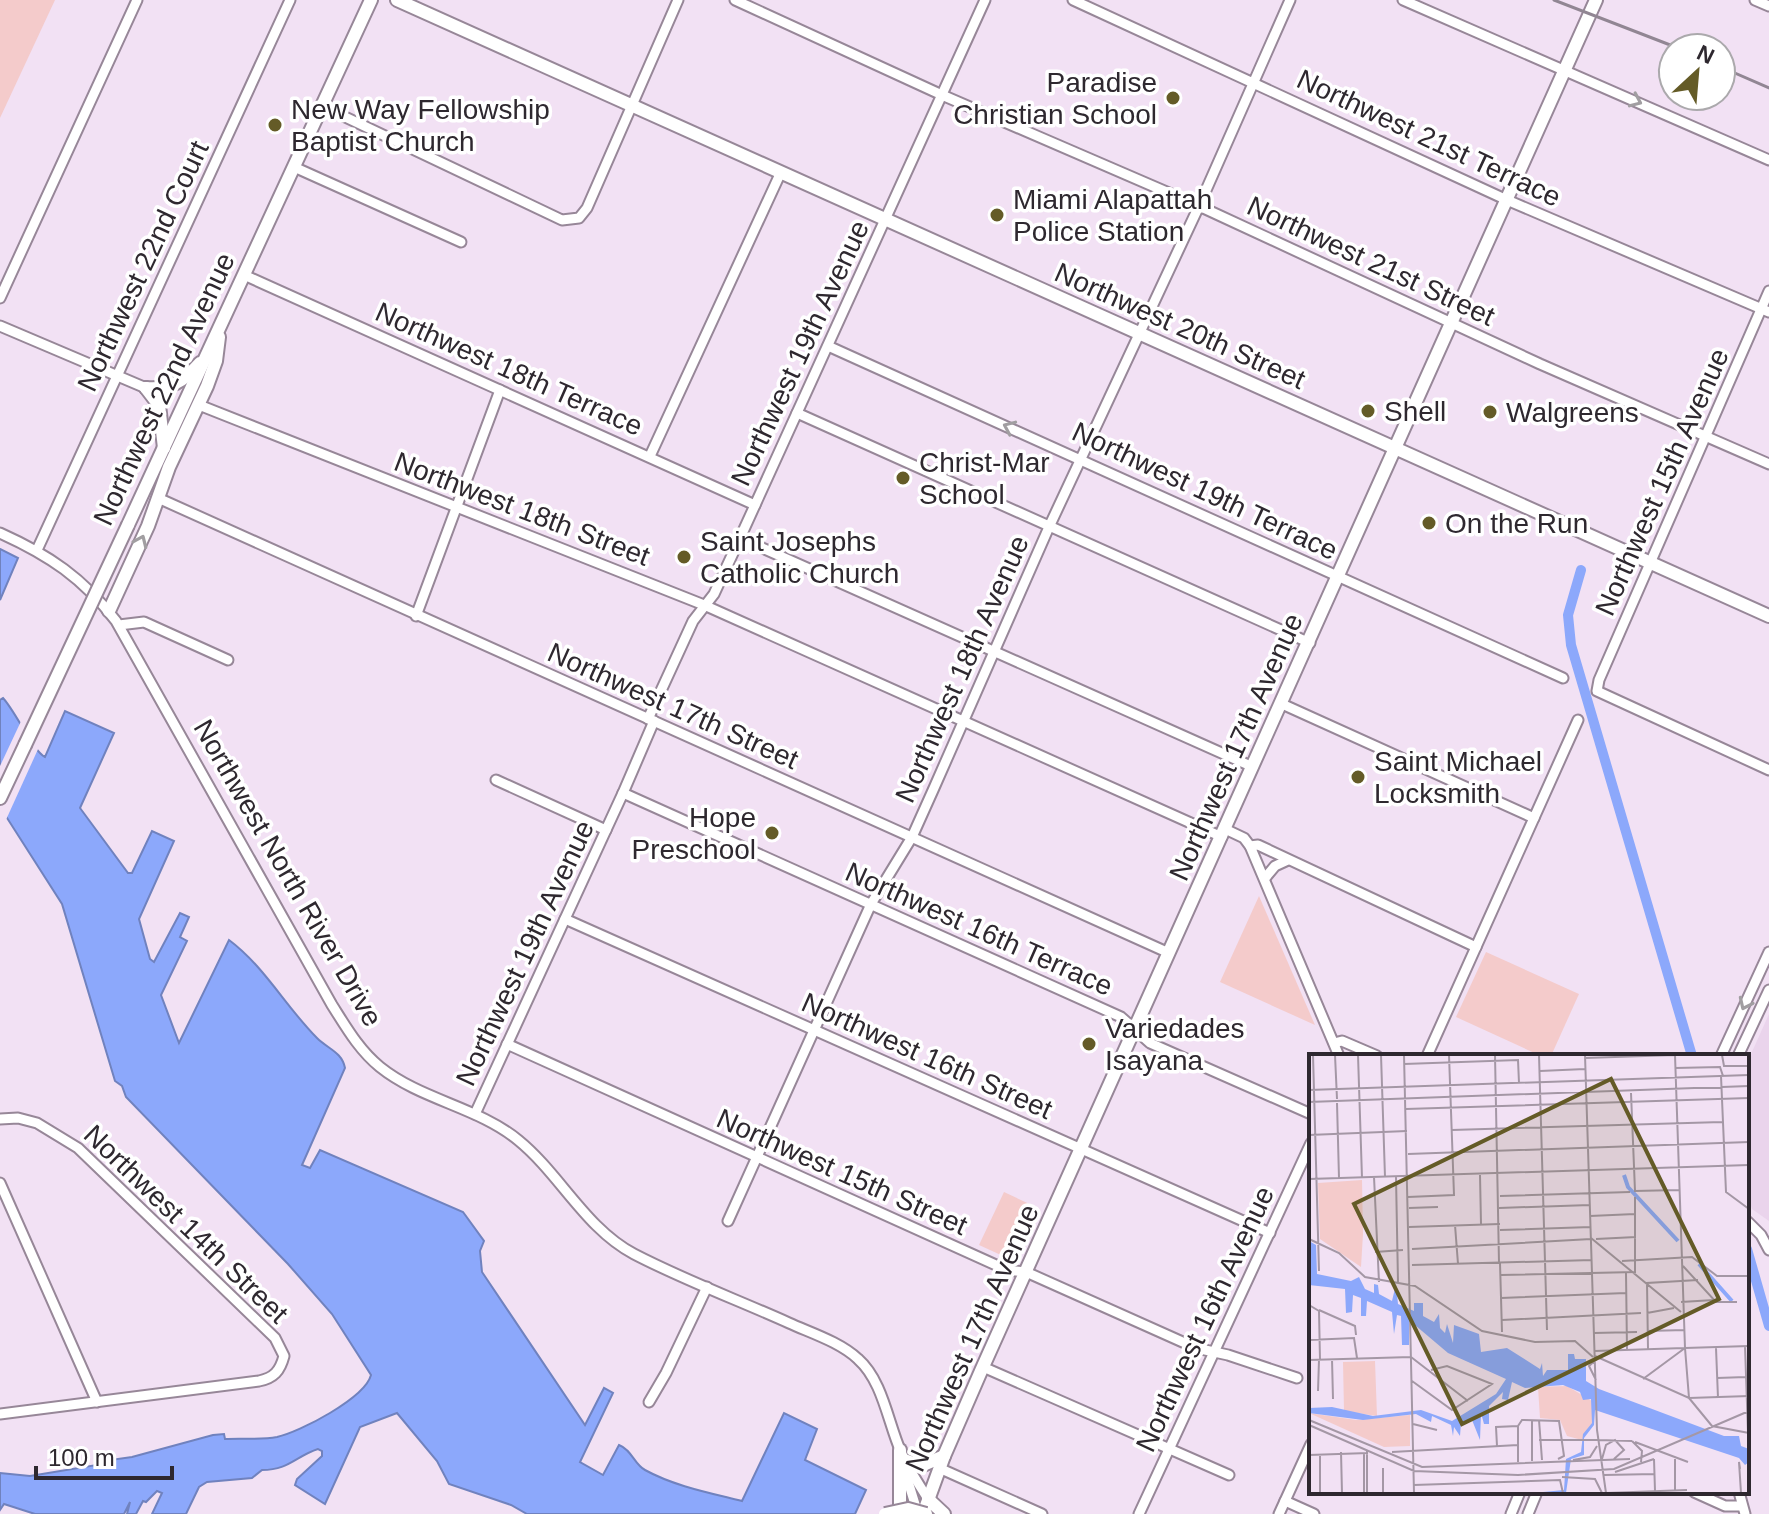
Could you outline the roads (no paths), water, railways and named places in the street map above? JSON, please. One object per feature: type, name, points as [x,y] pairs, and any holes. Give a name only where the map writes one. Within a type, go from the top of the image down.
[{"type":"main road","name":"Northwest 22nd Avenue","points":[[0,798],[371,0]]},
{"type":"main road","name":"Northwest 20th Street","points":[[397,0],[1769,616]]},
{"type":"main road","name":"Northwest 17th Avenue","points":[[922,1514],[983,1367],[1596,0]]},
{"type":"main road","points":[[109,611],[169,467],[199,405],[216,361],[220,327]]},
{"type":"main road","points":[[146,388],[160,389],[175,385],[192,372],[207,354]]},
{"type":"main road","points":[[146,388],[159,405],[164,448]]},
{"type":"main road","points":[[900,1514],[902,1455],[921,1466],[941,1462]]},
{"type":"main road","name":"Northwest North River Drive","points":[[928,1499],[944,1514]]},
{"type":"main road","points":[[885,1514],[908,1509],[922,1514]]},
{"type":"street","points":[[0,298],[137,0]]},
{"type":"street","name":"Northwest 22nd Court","points":[[37,550],[290,0]]},
{"type":"street","points":[[322,106],[562,220],[579,218],[587,208],[678,0]]},
{"type":"street","name":"Northwest 21st Street","points":[[735,0],[1769,464]]},
{"type":"street","name":"Northwest 19th Avenue","points":[[475,1114],[623,793],[693,621],[714,594],[985,0]]},
{"type":"street","name":"Northwest 21st Terrace","points":[[1073,0],[1507,200],[1765,311]]},
{"type":"street","name":"Northwest 18th Avenue","points":[[728,1221],[871,904],[912,837],[1080,458],[1199,206],[1290,0]]},
{"type":"street","points":[[1403,0],[1769,160]]},
{"type":"street","points":[[1755,0],[1769,6]]},
{"type":"street","points":[[294,167],[461,242]]},
{"type":"street","points":[[650,456],[781,172]]},
{"type":"street","name":"Northwest 18th Terrace","points":[[244,275],[755,505]]},
{"type":"street","name":"Northwest 15th Avenue","points":[[1769,291],[1765,311],[1649,563],[1597,691],[1769,770]]},
{"type":"street","points":[[0,326],[146,388]]},
{"type":"street","name":"Northwest 19th Terrace","points":[[828,346],[1563,678]]},
{"type":"street","points":[[416,616],[500,390]]},
{"type":"street","name":"Northwest 18th Street","points":[[199,405],[704,605],[1223,833],[1244,838],[1250,846]]},
{"type":"street","points":[[797,413],[1310,643]]},
{"type":"street","name":"Northwest 17th Street","points":[[158,498],[1169,953]]},
{"type":"street","name":"Northwest North River Drive","points":[[0,533],[37,550],[83,583],[119,625],[257,874],[351,1034],[370,1057],[389,1073],[475,1114],[513,1136],[530,1150],[594,1223],[613,1240],[641,1257],[828,1341],[861,1361],[879,1393],[922,1514]]},
{"type":"street","points":[[740,538],[1253,767]]},
{"type":"street","points":[[119,625],[145,623],[228,660]]},
{"type":"street","points":[[1282,704],[1534,818]]},
{"type":"street","points":[[1428,1054],[1578,720]]},
{"type":"street","points":[[496,780],[606,830]]},
{"type":"street","name":"Northwest 16th Terrace","points":[[623,793],[1121,1017],[1150,1043],[1309,1113]]},
{"type":"street","points":[[1338,1054],[1250,846],[1258,845],[1476,947]]},
{"type":"street","points":[[1265,878],[1275,866],[1288,860]]},
{"type":"street","name":"Northwest 16th Street","points":[[565,919],[1270,1233]]},
{"type":"street","points":[[1722,1054],[1769,952]]},
{"type":"street","points":[[1739,1054],[1769,990]]},
{"type":"street","points":[[1334,1043],[1342,1041],[1372,1054]]},
{"type":"street","name":"Northwest 15th Street","points":[[507,1044],[1007,1270],[1026,1272],[1196,1348],[1297,1378]]},
{"type":"street","name":"Northwest 14th Street","points":[[0,1119],[18,1118],[37,1123],[78,1148],[275,1338],[283,1350],[283,1361],[274,1376],[259,1381],[97,1402]]},
{"type":"street","name":"Northwest 16th Avenue","points":[[1139,1514],[1309,1147]]},
{"type":"street","points":[[0,1183],[97,1402],[0,1414]]},
{"type":"street","points":[[1749,1223],[1761,1235],[1769,1250]]},
{"type":"street","points":[[649,1402],[707,1287]]},
{"type":"street","points":[[983,1367],[1229,1475]]},
{"type":"street","points":[[1279,1514],[1309,1448]]},
{"type":"street","name":"Northwest North River Drive","points":[[902,1455],[928,1499]]},
{"type":"street","points":[[941,1462],[1042,1514]]},
{"type":"street","points":[[1511,1514],[1519,1494]]},
{"type":"street","points":[[1528,1514],[1535,1494]]},
{"type":"street","points":[[1698,1494],[1725,1506],[1744,1510]]},
{"type":"street","points":[[1285,1501],[1314,1514]]},
{"type":"water","points":[[0,549],[18,558],[0,600]]},
{"type":"water","points":[[3,698],[45,757],[65,711],[114,733],[80,808],[128,873],[132,873],[152,831],[174,841],[139,919],[150,959],[154,962],[180,913],[189,917],[180,937],[187,941],[161,995],[179,1043],[229,940],[253,962],[321,1042],[338,1054],[345,1068],[302,1165],[310,1168],[320,1150],[463,1212],[484,1241],[480,1251],[482,1272],[585,1425],[604,1388],[613,1393],[580,1462],[603,1475],[619,1445],[641,1467],[656,1476],[742,1501],[784,1413],[817,1429],[805,1460],[866,1490],[855,1514],[527,1514],[511,1505],[449,1484],[437,1461],[397,1413],[360,1427],[325,1504],[295,1485],[297,1479],[322,1456],[322,1451],[318,1449],[286,1465],[262,1470],[252,1478],[207,1482],[199,1487],[186,1514],[152,1514],[162,1493],[157,1491],[146,1502],[143,1501],[136,1514],[127,1514],[130,1502],[124,1514],[35,1514],[4,1504],[0,1510],[0,1473],[30,1476],[103,1464],[103,1461],[132,1457],[213,1435],[224,1434],[225,1439],[277,1437],[315,1421],[345,1403],[357,1394],[371,1375],[332,1314],[288,1264],[126,1097],[122,1086],[115,1081],[62,904],[0,807],[0,700]]},
{"type":"waterway","points":[[1581,570],[1568,615],[1571,645],[1691,1054]]},
{"type":"waterway","points":[[1749,1256],[1769,1326]]},
{"type":"railway","points":[[1554,0],[1657,40]]},
{"type":"railway","points":[[1737,74],[1769,88]]},
{"type":"place","name":"Paradise Christian School","points":[[1173,98]]},
{"type":"place","name":"New Way Fellowship Baptist Church","points":[[275,125]]},
{"type":"place","name":"Miami Alapattah Police Station","points":[[997,215]]},
{"type":"place","name":"Shell","points":[[1368,411]]},
{"type":"place","name":"Walgreens","points":[[1490,412]]},
{"type":"place","name":"Christ-Mar School","points":[[903,478]]},
{"type":"place","name":"On the Run","points":[[1429,523]]},
{"type":"place","name":"Saint Josephs Catholic Church","points":[[684,557]]},
{"type":"place","name":"Saint Michael Locksmith","points":[[1358,777]]},
{"type":"place","name":"Hope Preschool","points":[[772,833]]},
{"type":"place","name":"Variedades Isayana","points":[[1089,1044]]}]
